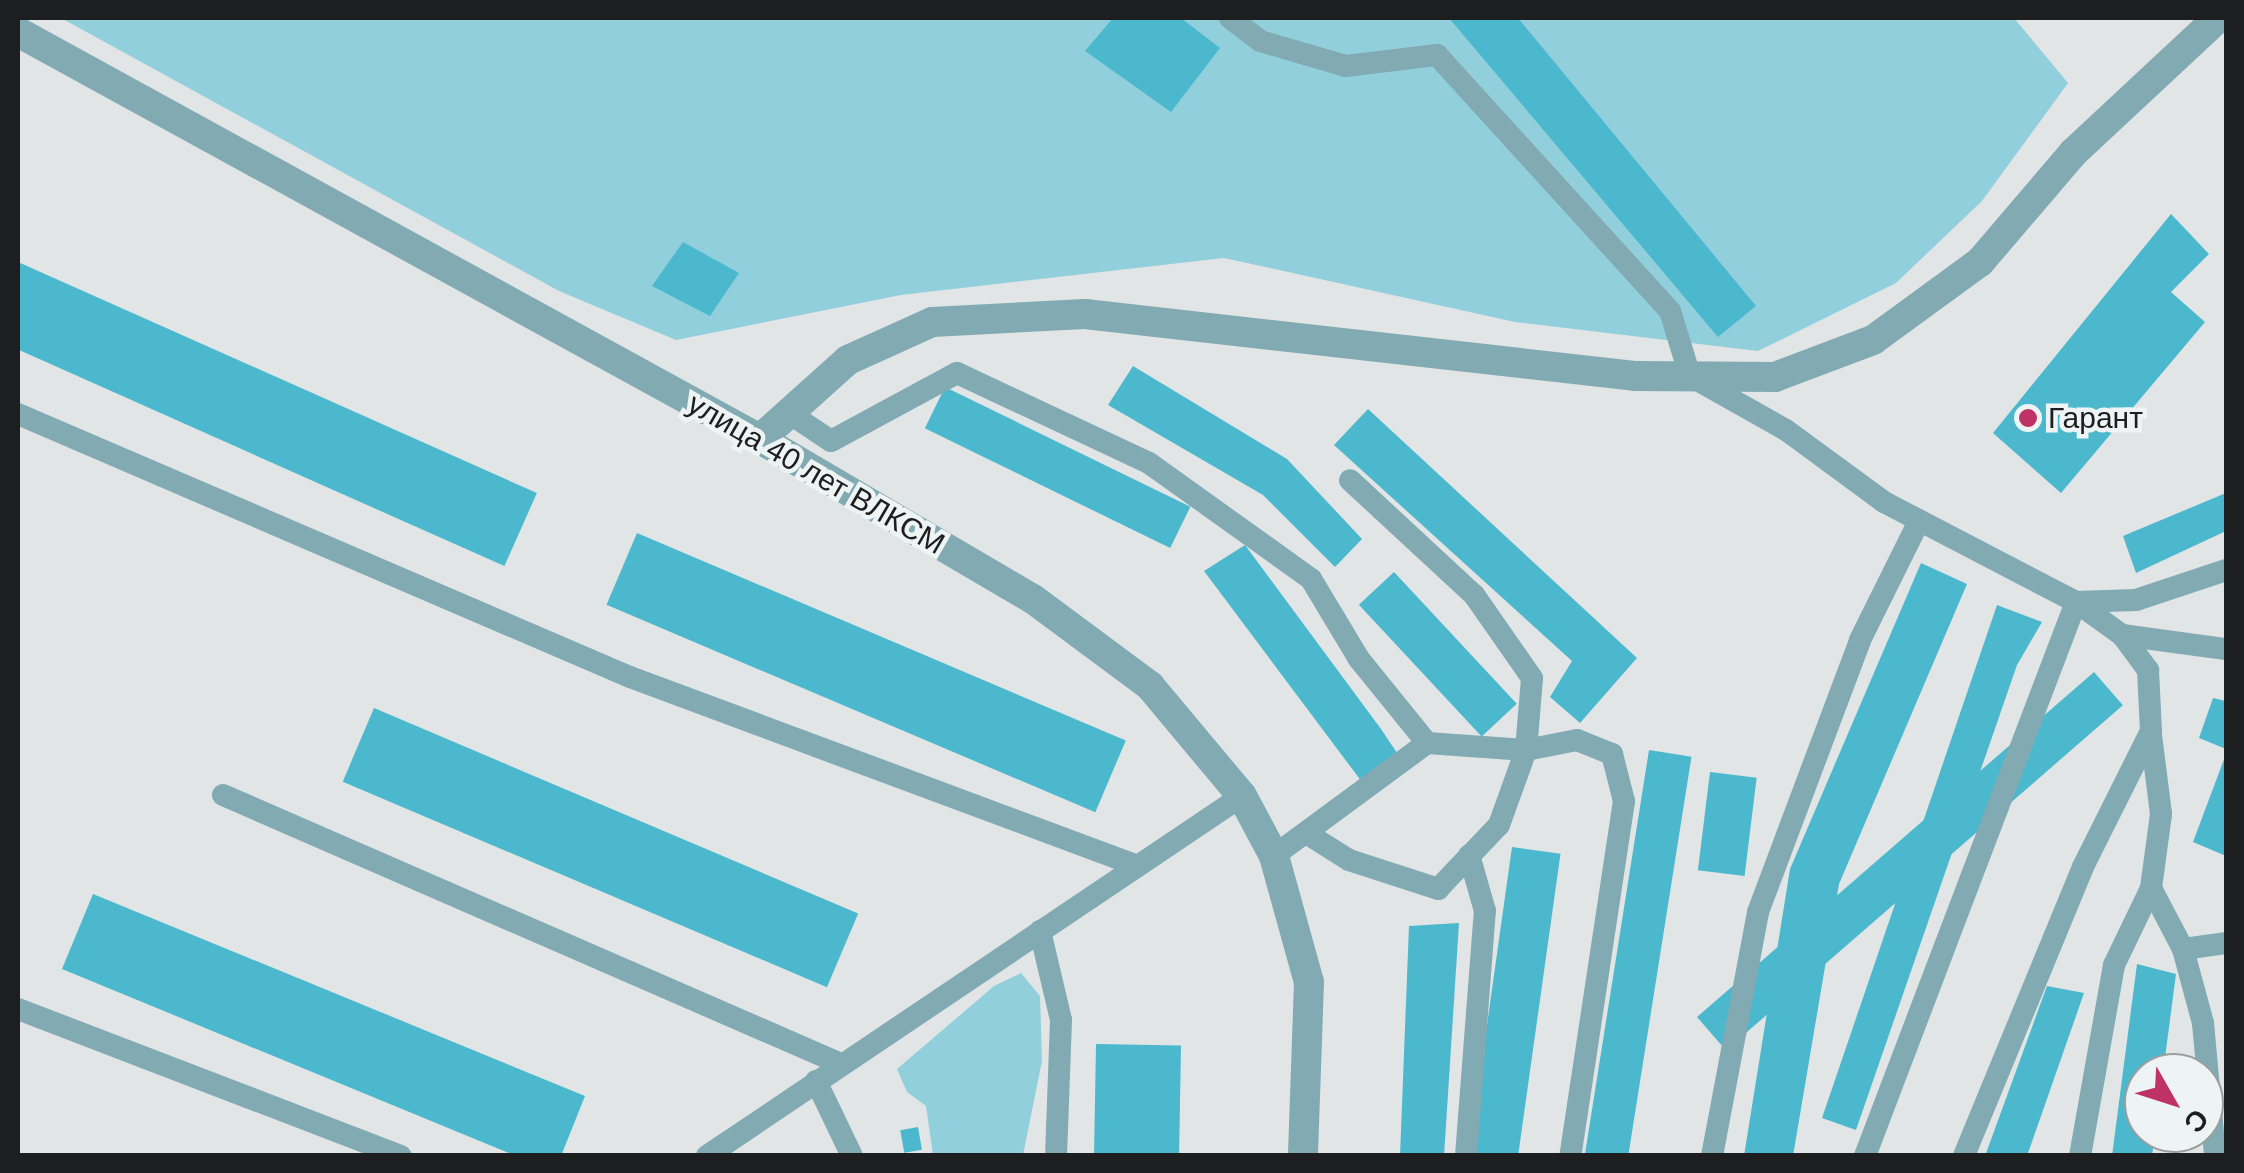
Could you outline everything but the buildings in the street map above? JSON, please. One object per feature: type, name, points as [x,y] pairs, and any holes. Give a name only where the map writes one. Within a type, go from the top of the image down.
[{"type":"street","points":[[760,439],[848,360],[932,322],[1084,314],[1690,376],[1775,377],[1873,340],[1980,262],[2074,153],[2218,18]]},
{"type":"street","name":"улица 40 лет ВЛКСМ","points":[[18,32],[760,439],[1033,599],[1150,686],[1242,796],[1274,856],[1309,982],[1304,1156]]},
{"type":"lane","points":[[1230,18],[1260,41],[1346,66],[1437,56],[1670,312],[1690,376],[1786,430],[1919,521],[2076,602],[2122,634],[2148,670],[2161,814],[2150,888],[2114,964],[2080,1156]]},
{"type":"lane","points":[[789,414],[830,441],[957,373],[1149,463],[1311,579],[1359,658],[1427,743]]},
{"type":"lane","points":[[18,414],[630,677],[1138,866]]},
{"type":"lane","points":[[1306,832],[1348,860],[1438,888],[1498,825],[1526,750],[1532,678],[1474,595],[1350,480]]},
{"type":"lane","points":[[1712,1156],[1758,912],[1860,640],[1919,521]]},
{"type":"lane","points":[[2076,602],[2136,600],[2226,570]]},
{"type":"lane","points":[[1865,1156],[2076,602]]},
{"type":"lane","points":[[2122,634],[2226,649]]},
{"type":"lane","points":[[1964,1156],[2083,868],[2151,731]]},
{"type":"lane","points":[[1274,856],[1427,743],[1526,750],[1577,740],[1612,754],[1624,801],[1570,1156]]},
{"type":"lane","points":[[224,795],[842,1064]]},
{"type":"lane","points":[[707,1156],[1242,796]]},
{"type":"lane","points":[[1466,1156],[1485,911],[1469,855]]},
{"type":"lane","points":[[2150,888],[2183,950],[2209,1053]]},
{"type":"lane","points":[[1040,931],[1061,1020],[1056,1156]]},
{"type":"lane","points":[[2183,950],[2226,943]]},
{"type":"lane","points":[[18,1009],[401,1156]]},
{"type":"lane","points":[[816,1081],[852,1156]]},
{"type":"shaded area","points":[[61,18],[2014,18],[2068,83],[1982,201],[1896,283],[1758,351],[1515,322],[1224,258],[901,295],[676,340],[559,291]]},
{"type":"shaded area","points":[[1021,973],[1040,996],[1042,1061],[1023,1155],[933,1155],[926,1106],[907,1092],[897,1069],[994,986]]},
{"type":"place","name":"Гарант","points":[[2028,418]]}]
